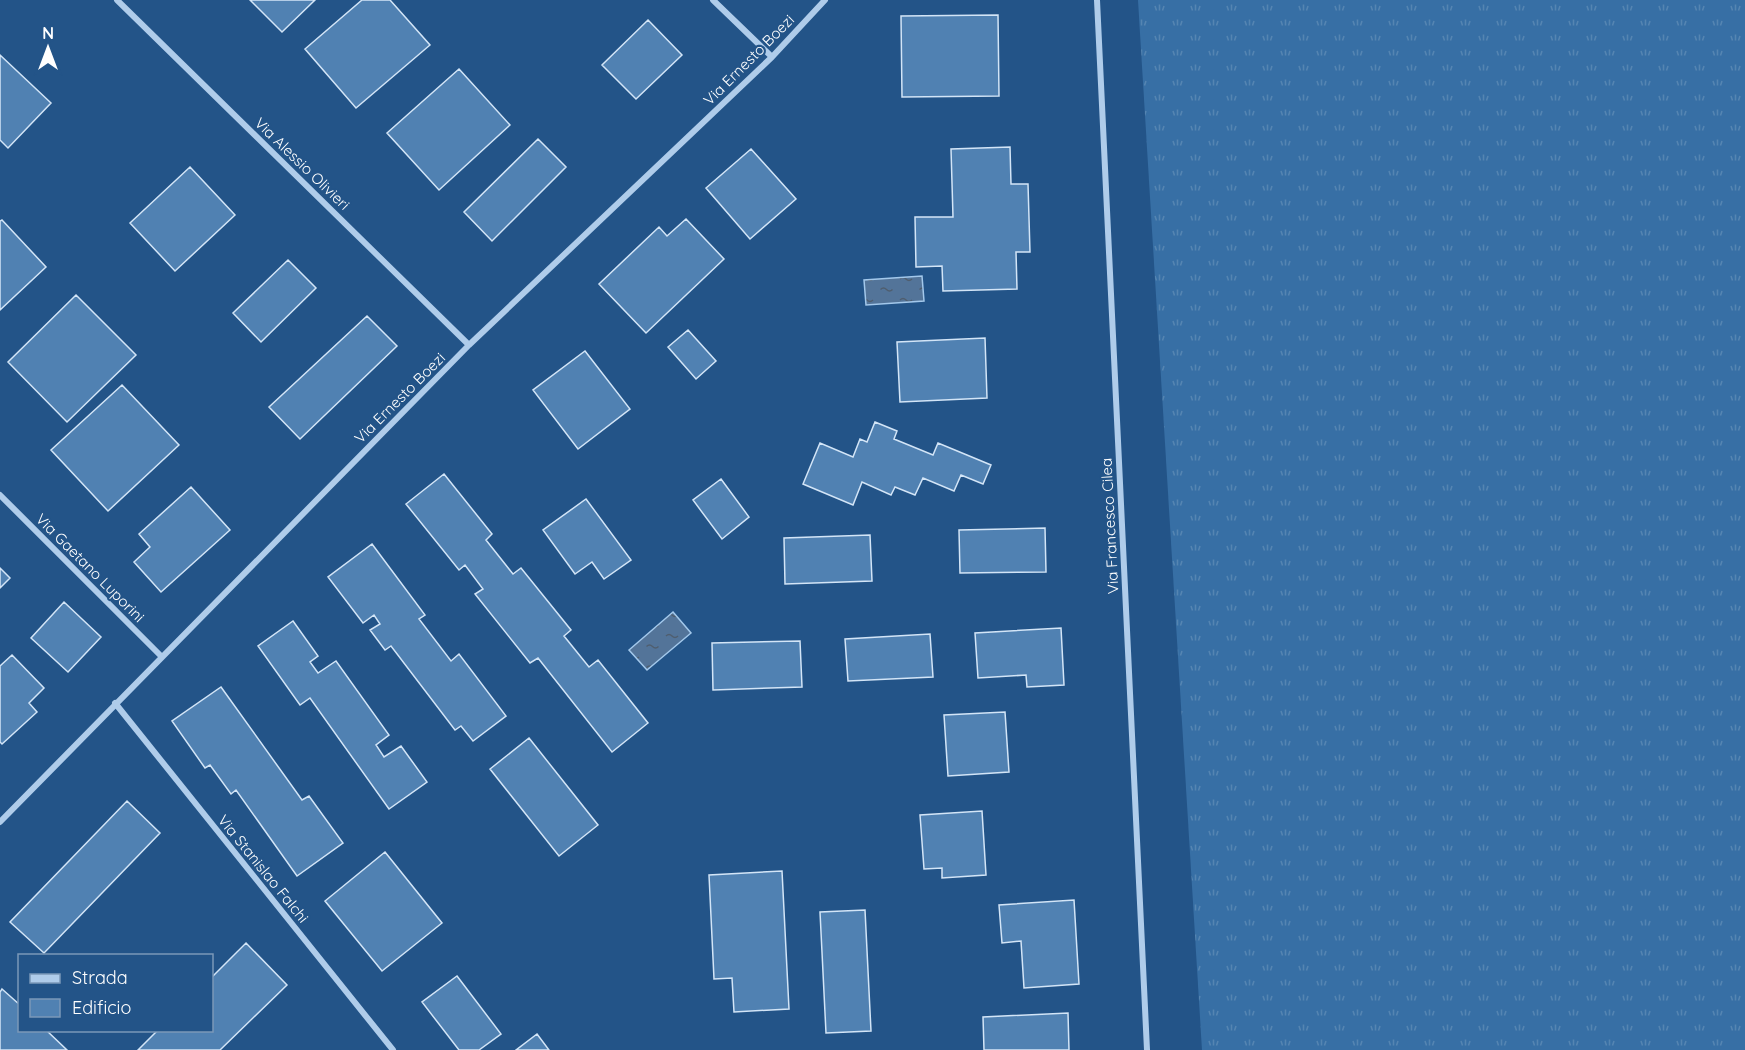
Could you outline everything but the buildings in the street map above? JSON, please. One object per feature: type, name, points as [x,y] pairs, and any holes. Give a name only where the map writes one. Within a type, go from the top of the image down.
[{"type":"street","name":"Via Alessio Olivieri","points":[[117,0],[469,345]]},
{"type":"street","points":[[713,0],[772,57]]},
{"type":"street","name":"Via Ernesto Boezi","points":[[0,822],[469,345],[772,57],[825,0]]},
{"type":"street","name":"Via Francesco Cilea","points":[[1097,0],[1147,1050]]},
{"type":"street","name":"Via Gaetano Luporini","points":[[0,495],[162,657]]},
{"type":"street","name":"Via Stanislao Falchi","points":[[115,703],[393,1050]]},
{"type":"green space","points":[[1138,0],[1745,0],[1745,1050],[1202,1050]]},
{"type":"water","points":[[922,276],[924,301],[866,305],[864,280]]},
{"type":"water","points":[[673,612],[691,633],[647,670],[629,650]]}]
